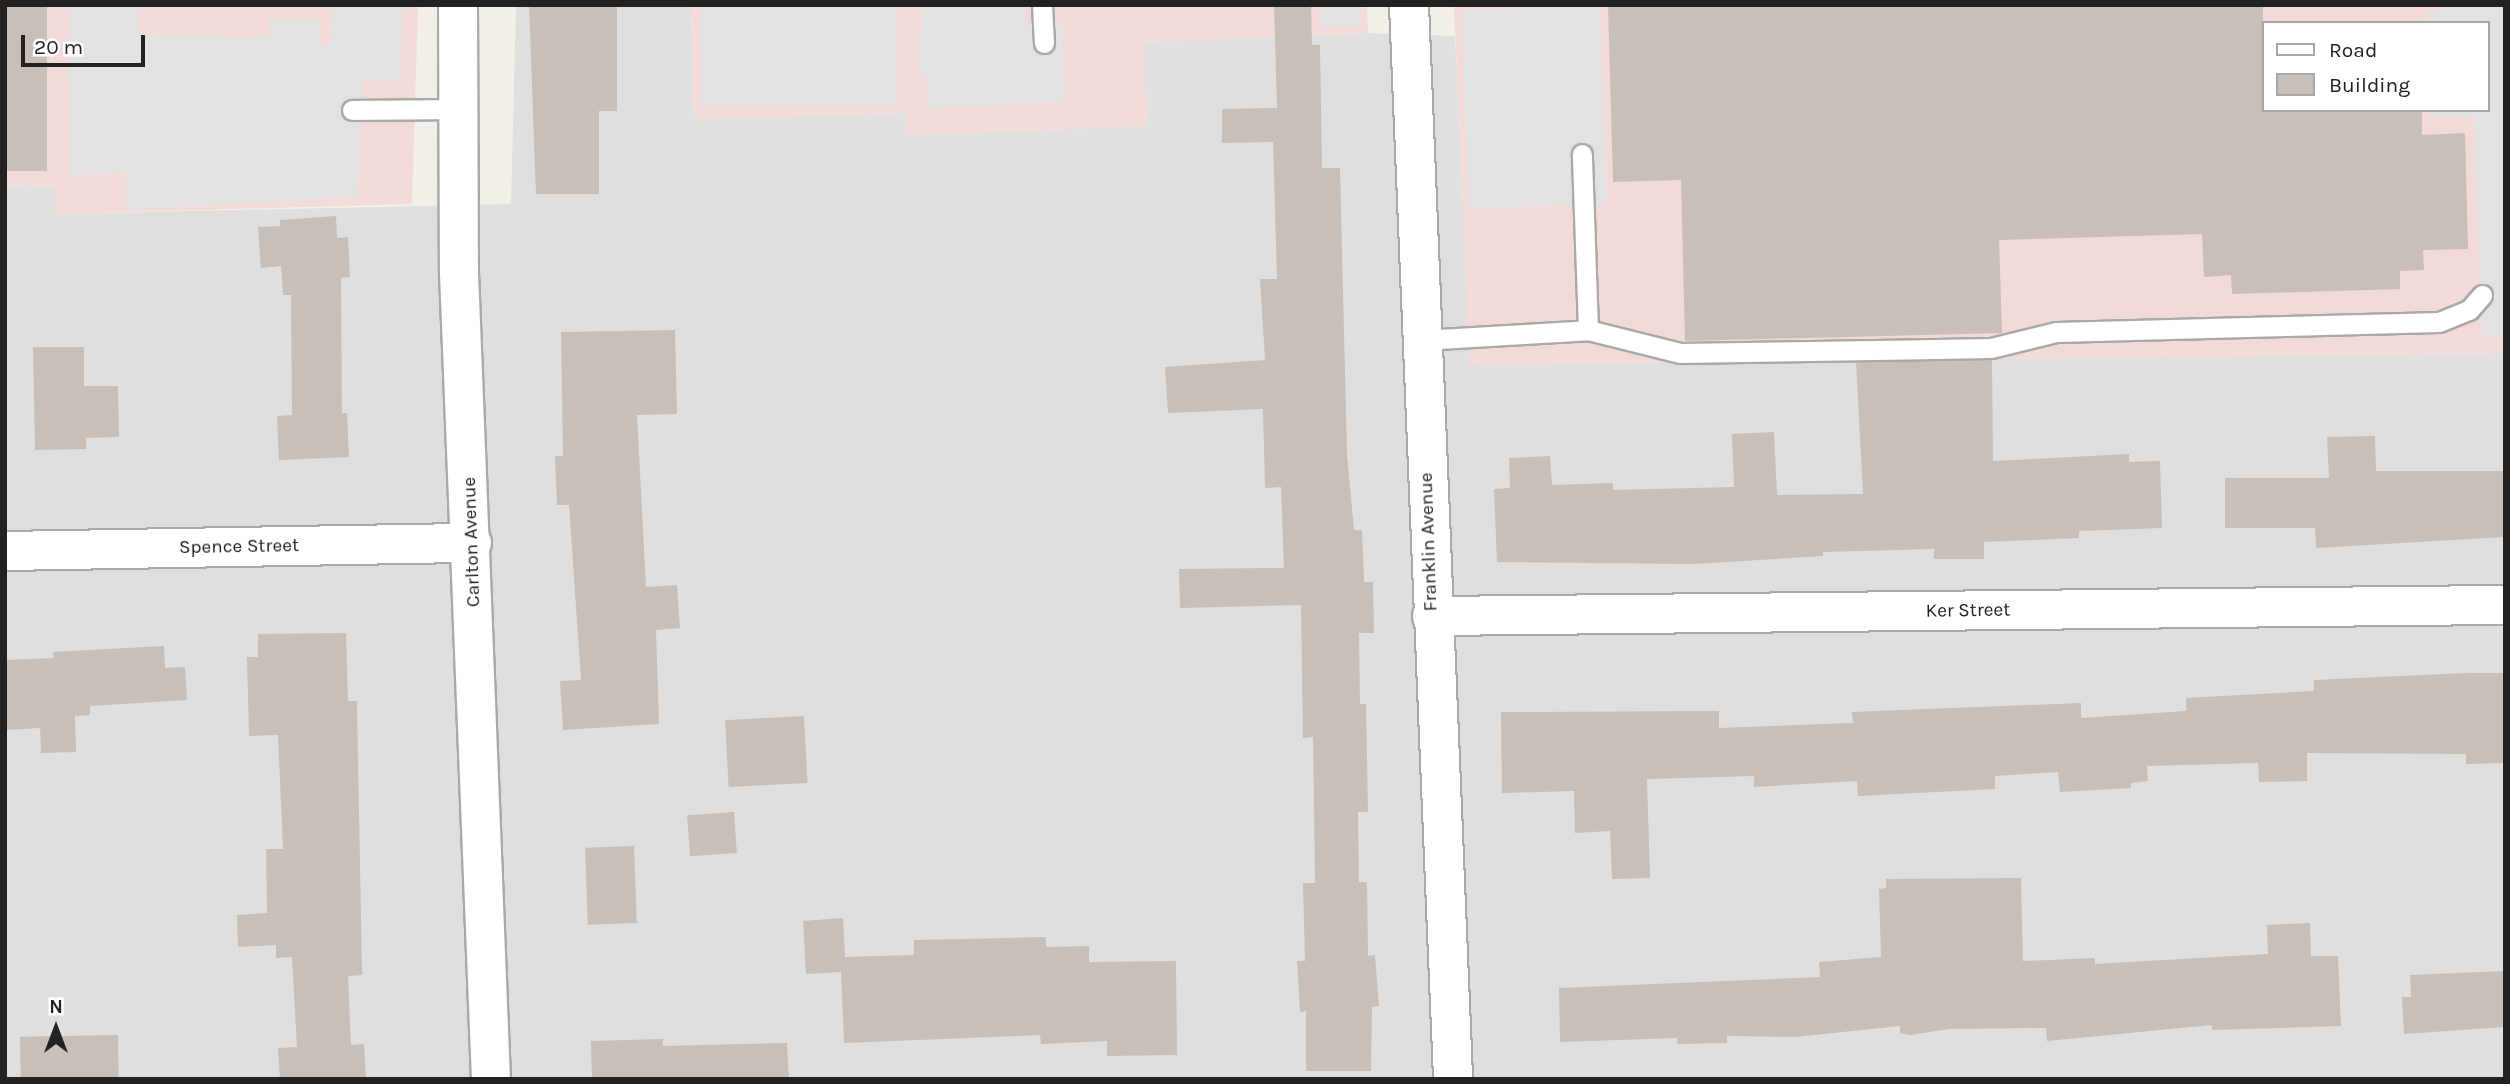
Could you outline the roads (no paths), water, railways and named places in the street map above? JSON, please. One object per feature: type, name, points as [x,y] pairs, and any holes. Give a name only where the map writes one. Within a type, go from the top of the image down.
[{"type":"street","name":"Carlton Avenue","points":[[458,5],[457,109],[491,1079]]},
{"type":"street","name":"Franklin Avenue","points":[[1409,5],[1453,1079]]},
{"type":"street","name":"Spence Street","points":[[5,551],[472,543]]},
{"type":"street","name":"Ker Street","points":[[1432,616],[2505,605]]},
{"type":"lane","points":[[1042,5],[1044,44]]},
{"type":"lane","points":[[352,110],[457,109]]},
{"type":"lane","points":[[1581,154],[1588,330]]},
{"type":"lane","points":[[1422,340],[1588,330],[1679,354],[1991,348],[2056,331],[2439,322],[2469,310],[2482,295]]}]
